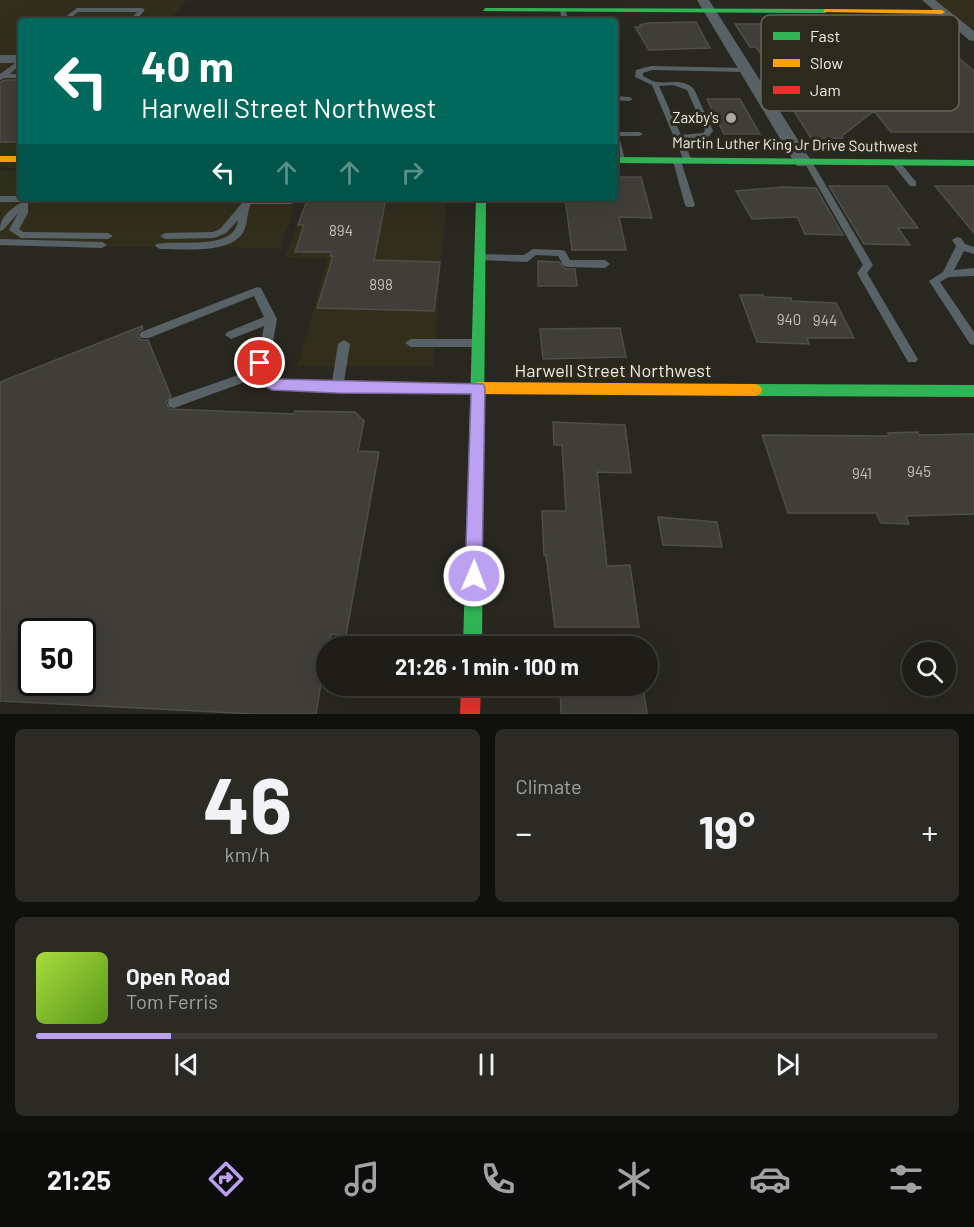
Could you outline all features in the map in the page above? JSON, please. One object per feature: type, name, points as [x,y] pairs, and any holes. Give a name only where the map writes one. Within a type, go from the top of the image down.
[{"type":"street","points":[[928,0],[946,15]]},
{"type":"street","points":[[485,10],[564,16],[706,5],[942,12]]},
{"type":"street","points":[[706,5],[761,95]]},
{"type":"street","points":[[959,25],[974,37]]},
{"type":"street","points":[[0,59],[18,60]]},
{"type":"street","points":[[772,111],[805,162]]},
{"type":"street","points":[[0,159],[18,159]]},
{"type":"street","name":"Martin Luther King Jr Drive Southwest","points":[[618,160],[973,164]]},
{"type":"street","points":[[472,636],[481,201]]},
{"type":"street","name":"Harwell Street Northwest","points":[[478,388],[974,391]]},
{"type":"street","points":[[470,714],[471,696]]},
{"type":"lane","points":[[67,18],[77,10],[142,10],[135,18]]},
{"type":"lane","points":[[2,77],[18,63]]},
{"type":"lane","points":[[679,138],[705,135],[709,131],[690,89],[686,85],[654,84],[639,77],[639,72],[651,68],[745,70]]},
{"type":"lane","points":[[2,77],[18,76]]},
{"type":"lane","points":[[654,84],[679,138],[690,206]]},
{"type":"lane","points":[[618,98],[629,99]]},
{"type":"lane","points":[[618,135],[639,134]]},
{"type":"lane","points":[[805,162],[868,265],[862,273],[912,359]]},
{"type":"lane","points":[[896,163],[913,184]]},
{"type":"lane","points":[[0,199],[26,202],[101,201]]},
{"type":"lane","points":[[163,241],[218,244],[228,242],[236,237],[245,219],[243,210],[249,201]]},
{"type":"lane","points":[[0,228],[12,213],[26,202]]},
{"type":"lane","points":[[0,242],[105,240],[21,235],[14,230],[26,202]]},
{"type":"lane","points":[[947,274],[959,243],[974,250]]},
{"type":"lane","points":[[479,257],[527,259],[532,252],[561,253],[567,263],[605,264]]},
{"type":"lane","points":[[974,272],[947,274],[934,281],[974,341]]},
{"type":"lane","points":[[145,335],[257,291],[271,319],[265,353],[254,374],[174,403]]},
{"type":"lane","points":[[231,335],[271,319]]},
{"type":"lane","points":[[411,342],[478,342]]},
{"type":"lane","points":[[337,387],[344,344]]},
{"type":"lane","name":"Harwell Street Northwest","points":[[254,374],[272,384],[478,388]]},
{"type":"shaded area","points":[[0,0],[187,0],[172,18],[18,18],[18,169],[0,167]]},
{"type":"shaded area","points":[[928,0],[974,0],[974,37],[959,25],[959,15],[947,15]]},
{"type":"shaded area","points":[[0,171],[18,171],[18,201],[296,201],[281,248],[0,246]]},
{"type":"shaded area","points":[[305,201],[447,201],[433,366],[298,366],[327,259],[285,257]]},
{"type":"building","points":[[696,22],[710,48],[649,50],[635,27],[648,23]]},
{"type":"building","points":[[735,24],[761,24],[761,54],[756,47],[750,47]]},
{"type":"building","points":[[959,58],[974,71],[974,132],[891,132],[874,111],[959,111]]},
{"type":"building","points":[[18,80],[18,142],[0,142],[0,82]]},
{"type":"building","points":[[707,99],[740,99],[760,134],[724,134]]},
{"type":"building","points":[[794,111],[874,111],[842,136],[843,138],[811,138]]},
{"type":"building","points":[[618,177],[641,177],[652,218],[619,217],[626,250],[572,250],[565,201],[618,201]]},
{"type":"building","points":[[829,186],[887,186],[918,228],[898,228],[910,245],[864,244]]},
{"type":"building","points":[[935,186],[974,186],[974,233]]},
{"type":"building","points":[[783,187],[816,188],[843,235],[805,234],[797,217],[752,219],[736,191]]},
{"type":"building","points":[[307,201],[385,201],[374,260],[440,262],[434,311],[317,308],[333,256],[330,256],[331,252],[295,252],[304,225],[298,225]]},
{"type":"building","points":[[538,261],[559,262],[566,269],[575,269],[577,286],[538,286]]},
{"type":"building","points":[[740,295],[763,295],[764,297],[791,298],[792,301],[836,303],[854,338],[807,338],[809,344],[757,342]]},
{"type":"building","points":[[142,326],[143,329],[137,336],[141,340],[148,340],[171,396],[166,402],[169,409],[294,414],[295,411],[355,412],[364,421],[358,451],[379,452],[346,635],[316,636],[316,696],[319,696],[316,714],[255,714],[0,701],[0,382]]},
{"type":"building","points":[[620,328],[626,357],[543,359],[540,329]]},
{"type":"building","points":[[553,422],[625,425],[631,473],[597,472],[607,566],[630,565],[639,627],[555,627],[546,555],[544,555],[542,511],[566,511],[562,445],[554,445]]},
{"type":"building","points":[[918,432],[919,435],[974,434],[974,514],[906,516],[909,524],[881,523],[876,513],[788,513],[762,435],[890,436],[888,433]]},
{"type":"building","points":[[658,517],[717,522],[722,547],[663,545]]},
{"type":"building","points":[[560,696],[644,696],[647,714],[561,714]]},
{"type":"traffic: fast","points":[[485,10],[825,11]]},
{"type":"traffic: fast","points":[[618,160],[974,163]]},
{"type":"traffic: fast","points":[[472,636],[481,201]]},
{"type":"traffic: fast","points":[[755,390],[974,391]]},
{"type":"traffic: slow","points":[[825,11],[942,12]]},
{"type":"traffic: slow","points":[[0,159],[18,159]]},
{"type":"traffic: slow","points":[[478,388],[755,390]]},
{"type":"traffic: jam","points":[[470,714],[471,696]]},
{"type":"place","name":"Zaxby's","points":[[731,118]]},
{"type":"route","points":[[260,363],[254,374],[272,384],[478,388],[474,576]]}]
